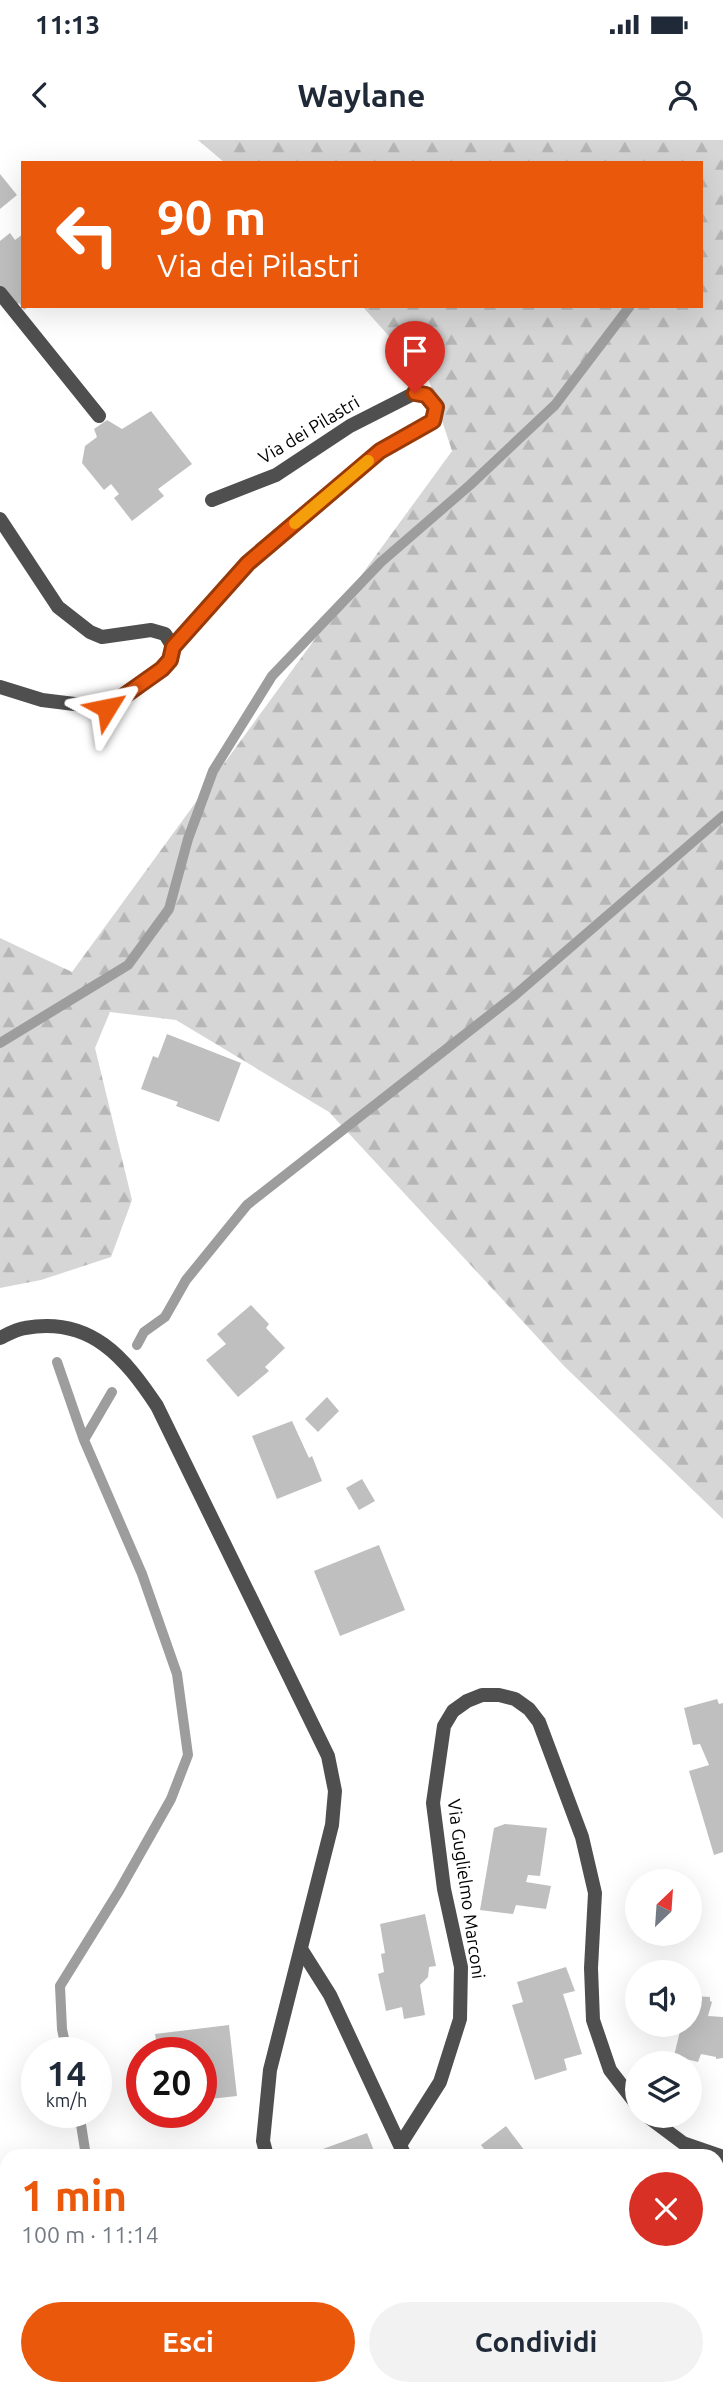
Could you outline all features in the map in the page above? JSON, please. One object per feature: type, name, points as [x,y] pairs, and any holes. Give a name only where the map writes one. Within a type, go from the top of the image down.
[{"type":"street","points":[[0,293],[99,416]]},
{"type":"street","name":"Via dei Pilastri","points":[[0,687],[42,700],[107,708],[162,669],[170,660],[173,647],[248,563],[380,451],[433,421],[436,407],[426,395],[415,393],[350,426],[276,475],[212,500]]},
{"type":"street","points":[[0,519],[58,607],[90,632],[111,638],[151,630],[165,634],[173,647]]},
{"type":"street","points":[[0,1338],[24,1328],[76,1330],[104,1342],[137,1375],[157,1406],[328,1756],[335,1791],[332,1825],[270,2070],[263,2141],[265,2149]]},
{"type":"street","name":"Via Guglielmo Marconi","points":[[404,2149],[440,2082],[460,2019],[461,1967],[443,1889],[433,1803],[444,1726],[453,1712],[467,1701],[482,1695],[515,1699],[529,1709],[539,1722],[582,1837],[595,1893],[593,2020],[610,2070],[625,2089]]},
{"type":"street","name":"Via Guglielmo Marconi","points":[[301,1950],[330,1994],[403,2149]]},
{"type":"street","points":[[663,2128],[683,2143],[700,2149]]},
{"type":"green space","points":[[198,140],[723,140],[723,1519],[564,1366],[329,1112],[176,1020],[110,1012],[95,1048],[132,1200],[111,1257],[41,1280],[0,1288],[0,938],[72,972],[452,451],[429,381],[364,308],[703,308],[703,161],[223,161]]},
{"type":"building","points":[[0,174],[17,195],[0,209]]},
{"type":"building","points":[[10,233],[15,240],[21,236],[21,306],[19,303],[14,306],[0,288],[0,241]]},
{"type":"building","points":[[151,411],[192,464],[158,489],[164,496],[132,521],[114,498],[119,494],[111,484],[104,490],[82,463],[85,446],[97,437],[94,429],[107,420],[122,429]]},
{"type":"building","points":[[167,1034],[241,1063],[219,1122],[176,1106],[178,1102],[141,1089],[153,1056],[158,1058]]},
{"type":"building","points":[[251,1305],[269,1324],[266,1328],[285,1348],[265,1367],[269,1371],[238,1397],[206,1360],[226,1344],[217,1334]]},
{"type":"building","points":[[327,1397],[339,1411],[318,1432],[305,1419]]},
{"type":"building","points":[[292,1421],[309,1458],[312,1456],[322,1481],[277,1499],[252,1436]]},
{"type":"building","points":[[362,1479],[375,1501],[359,1510],[346,1488]]},
{"type":"building","points":[[379,1545],[405,1610],[340,1636],[314,1571]]},
{"type":"building","points":[[717,1699],[719,1704],[723,1703],[723,1852],[714,1855],[689,1771],[709,1765],[700,1744],[693,1745],[684,1708]]},
{"type":"building","points":[[505,1824],[547,1828],[540,1876],[528,1875],[526,1882],[551,1886],[546,1909],[516,1905],[513,1914],[480,1910],[494,1828]]},
{"type":"building","points":[[425,1914],[436,1966],[429,1967],[428,1977],[420,1985],[425,2015],[404,2019],[402,2007],[386,2011],[378,1974],[384,1972],[381,1954],[385,1953],[380,1924]]},
{"type":"building","points":[[566,1967],[575,1991],[563,1994],[582,2054],[564,2059],[567,2070],[535,2080],[512,2005],[523,2002],[517,1982]]},
{"type":"building","points":[[702,1997],[710,1997],[712,2002],[708,2016],[723,2017],[723,2058],[716,2059],[702,2054],[702,2051],[675,2051],[679,2037],[702,2037]]},
{"type":"building","points":[[229,2025],[237,2096],[217,2098],[217,2037],[155,2037],[155,2034]]},
{"type":"building","points":[[506,2126],[523,2149],[484,2149],[481,2145]]},
{"type":"building","points":[[367,2133],[373,2149],[323,2149]]},
{"type":"waterway","points":[[0,1043],[128,965],[169,909],[188,839],[213,771],[272,676],[381,562],[470,485],[555,405],[628,308]]},
{"type":"waterway","points":[[137,1345],[144,1332],[165,1317],[186,1280],[247,1205],[514,996],[723,816]]},
{"type":"waterway","points":[[57,1362],[84,1440],[142,1574],[177,1674],[188,1755],[171,1799],[119,1891],[60,1986],[64,2037]]},
{"type":"waterway","points":[[84,1440],[112,1392]]},
{"type":"waterway","points":[[82,2128],[85,2149]]},
{"type":"slow traffic","points":[[295,523],[368,461]]},
{"type":"route","points":[[107,708],[162,669],[170,660],[173,647],[248,563],[380,451],[433,421],[436,407],[426,395],[415,393]]}]
